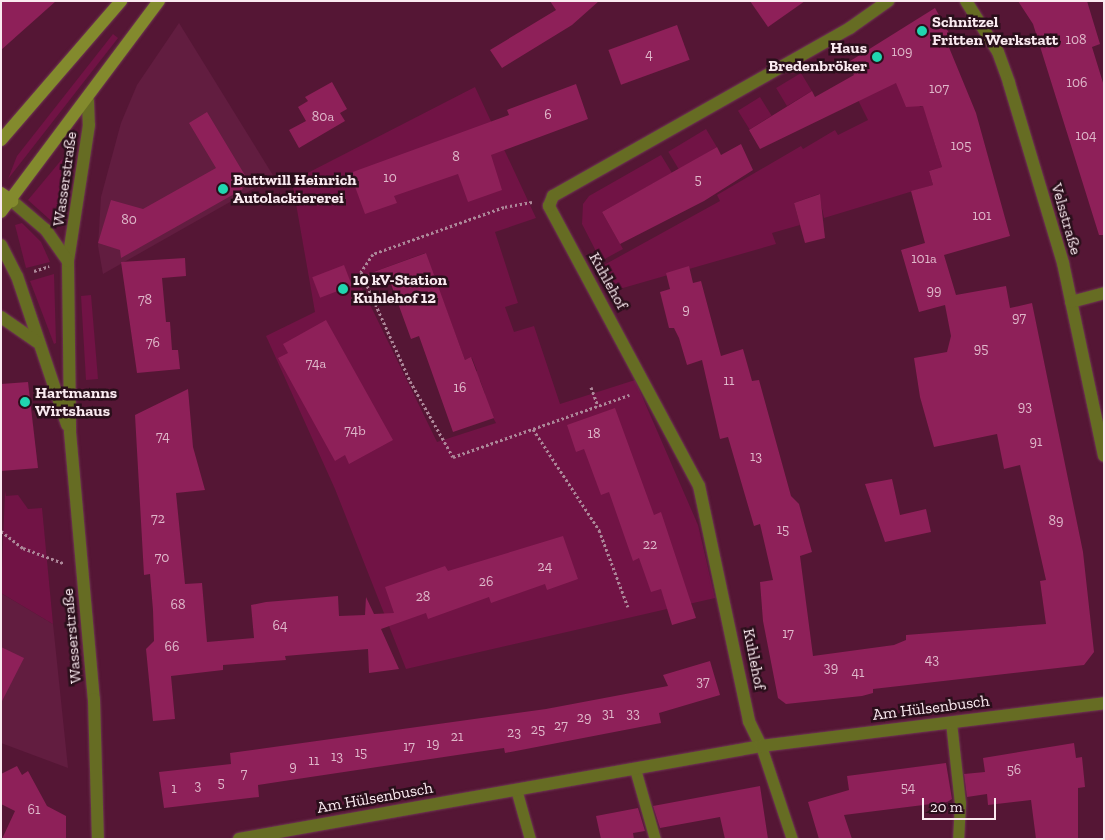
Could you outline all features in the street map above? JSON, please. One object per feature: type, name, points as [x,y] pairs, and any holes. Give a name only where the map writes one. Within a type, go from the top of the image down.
[{"type":"main road","points":[[1,140],[121,1]]},
{"type":"main road","name":"Wasserstraße","points":[[1,212],[6,197],[88,101],[159,1]]},
{"type":"street","points":[[548,206],[553,196],[850,28],[888,1]]},
{"type":"street","name":"Velsstraße","points":[[966,1],[1004,68],[1071,302],[1104,456]]},
{"type":"street","name":"Wasserstraße","points":[[88,101],[89,126],[68,261],[70,432],[94,700],[98,839]]},
{"type":"street","name":"Wasserstraße","points":[[6,197],[46,230],[68,261]]},
{"type":"street","name":"Kuhlehof","points":[[548,206],[648,388],[699,486],[750,721],[761,746]]},
{"type":"street","name":"Wasserstraße","points":[[1,245],[17,276],[70,432]]},
{"type":"street","points":[[1071,302],[1104,293]]},
{"type":"street","points":[[1,317],[38,342]]},
{"type":"street","name":"Am Hülsenbusch","points":[[239,839],[761,746],[1104,703]]},
{"type":"lane","points":[[951,722],[960,803],[958,839]]},
{"type":"lane","points":[[761,746],[792,839]]},
{"type":"lane","points":[[635,768],[655,839]]},
{"type":"lane","points":[[516,790],[530,839]]},
{"type":"path","points":[[548,206],[532,202],[504,207],[372,254],[361,272],[410,381],[453,457],[648,388]]},
{"type":"path","points":[[29,273],[53,265]]},
{"type":"path","points":[[591,387],[598,406]]},
{"type":"path","points":[[534,429],[599,530],[628,607]]},
{"type":"path","points":[[1,531],[23,548],[83,569]]},
{"type":"shaded area","name":"Buttwill Heinrich Autolackiererei","points":[[179,23],[274,177],[103,274],[98,246],[101,197],[121,123],[137,85]]},
{"type":"shaded area","points":[[113,34],[118,38],[8,179],[17,156]]},
{"type":"shaded area","points":[[801,73],[812,91],[787,106],[776,88]]},
{"type":"shaded area","points":[[906,76],[920,107],[940,98],[930,128],[942,167],[929,171],[933,185],[824,218],[819,194],[794,203],[800,225],[772,233],[776,244],[616,290],[604,265],[720,201],[717,195],[801,146],[803,149],[835,130],[838,135],[868,120],[858,100]]},
{"type":"shaded area","points":[[475,87],[536,218],[495,232],[518,303],[505,307],[514,332],[534,326],[560,404],[635,380],[698,525],[715,598],[406,669],[335,489],[266,336],[315,312],[292,181]],"holes":[[[425,253],[465,360],[472,358],[477,371],[472,373],[475,382],[480,380],[485,394],[481,396],[496,423],[437,442],[357,278]]]},
{"type":"shaded area","points":[[760,97],[772,116],[750,129],[738,111]]},
{"type":"shaded area","points":[[706,129],[717,147],[679,170],[668,152]]},
{"type":"shaded area","points":[[68,152],[67,172],[57,226],[28,200]]},
{"type":"shaded area","points":[[661,155],[672,173],[602,212],[623,249],[601,261],[582,224],[583,204],[589,196]]},
{"type":"shaded area","points":[[22,223],[41,242],[50,262],[26,268],[15,225]]},
{"type":"shaded area","points":[[54,274],[56,343],[54,344],[30,281]]},
{"type":"shaded area","points":[[91,295],[98,379],[86,380],[81,296]]},
{"type":"shaded area","points":[[5,491],[6,496],[18,495],[28,509],[42,508],[53,624],[1,593]]},
{"type":"shaded area","points":[[1,593],[53,624],[68,768],[1,743]]},
{"type":"building","points":[[1,1],[56,1],[1,50]]},
{"type":"building","points":[[550,1],[599,1],[572,25],[502,68],[490,50],[556,10]]},
{"type":"building","points":[[750,1],[805,1],[768,27]]},
{"type":"building","points":[[1018,1],[1087,1],[1100,44],[1092,47],[1104,86],[1104,235],[1099,235],[1033,24]]},
{"type":"building","points":[[935,8],[954,42],[948,45],[976,113],[1010,236],[944,255],[956,295],[1006,286],[1010,308],[1032,303],[1083,552],[1094,652],[1084,665],[873,689],[873,693],[862,696],[786,704],[778,698],[763,621],[760,582],[773,580],[760,524],[754,526],[728,437],[720,439],[702,360],[687,365],[679,338],[674,328],[669,328],[660,292],[670,289],[666,273],[689,266],[693,283],[701,281],[721,356],[743,349],[752,381],[759,380],[791,496],[799,504],[812,552],[800,556],[813,656],[894,645],[906,640],[906,635],[1046,624],[1040,581],[1046,580],[1020,465],[1004,469],[997,434],[934,447],[920,397],[914,358],[947,352],[951,336],[945,305],[919,312],[901,250],[925,243],[911,191],[933,185],[929,171],[942,167],[923,106],[906,107],[896,83],[760,149],[749,130],[812,91],[815,97],[854,75],[847,63]]},
{"type":"building","points":[[677,25],[690,60],[621,85],[608,50]]},
{"type":"building","points":[[332,82],[347,109],[340,113],[345,121],[299,148],[289,130],[306,121],[298,107],[308,101],[305,97]]},
{"type":"building","points":[[576,84],[588,119],[491,155],[502,190],[468,202],[458,174],[394,196],[397,203],[365,214],[350,173],[509,115],[507,110]]},
{"type":"building","points":[[207,112],[246,177],[239,182],[243,189],[121,258],[120,250],[98,243],[111,200],[143,209],[216,168],[189,123]]},
{"type":"building","points":[[741,144],[753,170],[704,201],[620,244],[602,212],[717,147],[721,155]]},
{"type":"building","points":[[820,194],[825,238],[805,243],[794,203]]},
{"type":"building","points":[[426,253],[465,360],[471,357],[494,418],[453,432],[419,336],[411,339],[391,284],[401,278],[371,283],[368,274]]},
{"type":"building","points":[[185,258],[186,276],[162,278],[166,322],[170,322],[172,350],[178,350],[180,369],[137,373],[121,262]]},
{"type":"building","points":[[344,265],[352,286],[320,298],[312,277]]},
{"type":"building","points":[[326,320],[393,440],[349,464],[345,455],[335,461],[278,358],[288,353],[283,344]]},
{"type":"building","points":[[28,382],[38,468],[1,471],[1,384]]},
{"type":"building","points":[[188,389],[193,447],[205,490],[176,493],[185,584],[202,583],[207,642],[254,638],[251,605],[266,602],[338,596],[339,616],[365,615],[366,597],[374,614],[394,613],[385,587],[445,566],[448,571],[563,536],[578,579],[547,590],[545,584],[491,603],[489,597],[428,619],[426,613],[381,629],[399,669],[369,673],[368,649],[285,656],[286,660],[223,665],[223,670],[171,676],[175,719],[153,721],[146,649],[154,641],[153,610],[150,574],[144,575],[135,415]]},
{"type":"building","points":[[615,408],[654,515],[661,512],[696,618],[672,625],[661,589],[651,592],[639,558],[633,561],[609,492],[601,495],[584,449],[576,452],[567,425]]},
{"type":"building","points":[[892,479],[900,515],[926,509],[931,532],[885,542],[865,484]]},
{"type":"building","points":[[1,647],[24,658],[1,703]]},
{"type":"building","points":[[710,661],[720,695],[659,713],[661,723],[505,753],[504,748],[258,785],[259,797],[164,808],[159,772],[231,764],[230,753],[546,709],[668,686],[663,675]]},
{"type":"building","points":[[1074,743],[1076,758],[1082,757],[1085,787],[1078,788],[1078,839],[1036,839],[1031,800],[988,805],[987,794],[967,797],[964,774],[985,772],[983,758]]},
{"type":"building","points":[[946,763],[952,799],[947,802],[844,815],[852,839],[819,839],[808,802],[849,790],[847,776]]},
{"type":"building","points":[[17,766],[22,775],[28,771],[47,806],[66,816],[66,839],[2,839],[15,811],[1,804],[1,774]]},
{"type":"building","points":[[760,786],[768,839],[725,839],[720,817],[660,828],[653,806]]},
{"type":"building","points":[[638,808],[645,831],[633,833],[634,839],[601,839],[596,816]]},
{"type":"place","name":"Schnitzel Fritten Werkstatt","points":[[922,31]]},
{"type":"place","name":"Haus Bredenbröker","points":[[877,57]]},
{"type":"place","name":"Buttwill Heinrich Autolackiererei","points":[[223,189]]},
{"type":"place","name":"10 kV-Station Kuhlehof 12","points":[[343,289]]},
{"type":"place","name":"Hartmanns Wirtshaus","points":[[25,402]]}]
